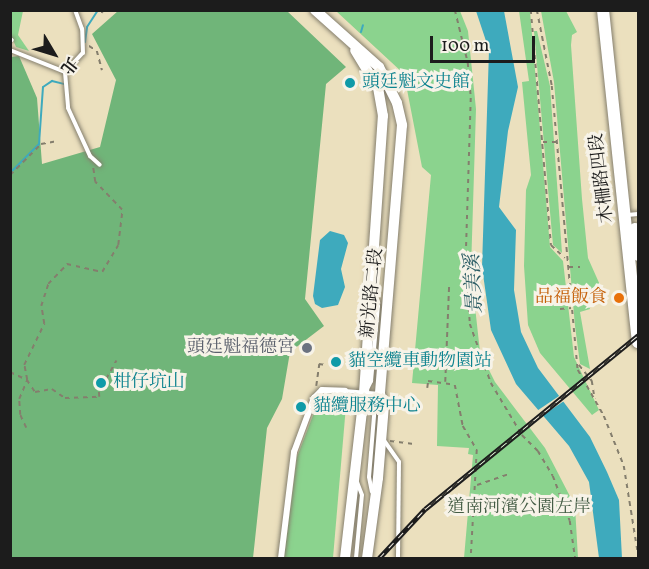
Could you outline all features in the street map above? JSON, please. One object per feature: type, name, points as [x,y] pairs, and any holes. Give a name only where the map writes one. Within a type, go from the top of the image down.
[{"type":"main road","name":"木柵路四段","points":[[603,10],[638,250]]},
{"type":"main road","name":"木柵路四段","points":[[610,10],[632,215],[639,342]]},
{"type":"street","name":"新光路二段","points":[[315,10],[354,47],[369,57],[388,81],[402,126],[402,150],[380,393],[384,405],[385,439],[373,496],[367,558]]},
{"type":"street","name":"新光路二段","points":[[345,558],[364,393],[383,116],[378,88],[354,47]]},
{"type":"street","points":[[382,149],[402,150]]},
{"type":"street","points":[[281,558],[294,452],[314,398],[322,390],[345,392]]},
{"type":"lane","points":[[64,72],[80,59],[82,46],[75,10]]},
{"type":"lane","points":[[10,50],[64,72]]},
{"type":"lane","points":[[64,72],[68,108],[94,161],[100,165]]},
{"type":"lane","points":[[345,392],[380,393],[375,404],[369,477],[373,496]]},
{"type":"lane","points":[[385,439],[399,462],[398,558]]},
{"type":"lane","points":[[355,476],[362,495],[356,558]]},
{"type":"path","points":[[455,10],[468,63],[471,98],[466,254],[470,324],[492,383],[558,487],[570,521],[575,558]]},
{"type":"path","points":[[531,10],[551,245],[566,259]]},
{"type":"path","points":[[537,10],[552,86],[566,259],[578,363],[585,386],[596,400]]},
{"type":"path","points":[[82,46],[94,47],[103,63],[102,70]]},
{"type":"path","points":[[10,175],[41,144],[58,141]]},
{"type":"path","points":[[542,142],[556,142]]},
{"type":"path","points":[[94,161],[92,172],[95,183],[122,210],[118,245],[102,272],[67,264],[48,284],[41,306],[44,324],[24,365],[27,380],[35,392],[52,389],[65,398],[99,397],[98,384],[106,380],[116,361]]},
{"type":"path","points":[[567,267],[580,267]]},
{"type":"path","points":[[445,383],[449,284]]},
{"type":"path","points":[[560,309],[571,308]]},
{"type":"path","points":[[578,363],[592,381],[596,400],[624,466],[639,553]]},
{"type":"path","points":[[314,398],[319,364],[326,365]]},
{"type":"path","points":[[10,372],[27,380]]},
{"type":"path","points":[[26,428],[20,415],[19,399],[27,380]]},
{"type":"path","points":[[427,388],[428,381],[455,385],[463,426],[477,450],[471,558]]},
{"type":"path","points":[[385,439],[416,444]]},
{"type":"path","points":[[476,485],[509,474]]},
{"type":"green space","points":[[10,11],[23,11],[18,35],[29,51],[16,47],[11,35]]},
{"type":"green space","points":[[118,11],[287,11],[346,67],[326,84],[305,299],[324,326],[290,352],[282,399],[267,428],[253,558],[11,558],[10,57],[19,56],[37,98],[42,164],[100,147],[116,80],[92,34]]},
{"type":"green space","name":"道南河濱公園左岸","points":[[336,11],[460,11],[468,31],[476,109],[471,270],[480,352],[495,382],[545,448],[575,506],[578,558],[464,558],[473,455],[468,454],[469,448],[437,446],[438,385],[412,383],[431,175],[422,167],[404,74]]},
{"type":"green space","points":[[519,11],[530,11],[550,247],[563,261],[574,357],[599,410],[592,415],[540,353],[528,325],[524,266],[526,190],[531,175],[522,82],[529,81]]},
{"type":"green space","points":[[541,11],[566,11],[577,32],[572,35],[571,45],[582,199],[588,258],[600,285],[586,292],[590,309],[580,312],[590,369],[580,364],[554,82]]},
{"type":"green space","points":[[534,31],[537,31],[550,86],[562,253],[553,245]]},
{"type":"green space","points":[[327,392],[347,394],[333,558],[284,558],[297,457],[320,397]]},
{"type":"water","points":[[476,11],[504,11],[518,87],[508,131],[499,207],[516,230],[514,290],[521,332],[538,368],[590,437],[607,472],[619,500],[622,558],[599,558],[589,482],[569,446],[516,384],[491,330],[482,267],[489,50]]},
{"type":"water","points":[[330,231],[344,235],[348,243],[341,269],[345,287],[338,305],[322,308],[315,304],[313,296],[320,240]]},
{"type":"pier","points":[[562,394],[566,400],[541,417],[537,411]]},
{"type":"waterway","points":[[85,42],[87,27],[98,10]]},
{"type":"waterway","points":[[361,32],[363,25]]},
{"type":"waterway","points":[[10,173],[39,144],[43,87],[52,81],[64,84]]},
{"type":"railway","points":[[379,558],[425,509],[638,335]]},
{"type":"place","name":"頭廷魁文史館","points":[[350,83]]},
{"type":"place","name":"品福飯食","points":[[619,298]]},
{"type":"place","name":"頭廷魁福德宮","points":[[307,348]]},
{"type":"place","name":"貓空纜車動物園站","points":[[336,362]]},
{"type":"place","name":"柑仔坑山","points":[[101,383]]},
{"type":"place","name":"貓纜服務中心","points":[[301,407]]},
{"type":"water label","name":"景美溪","points":[[475,284]]}]
